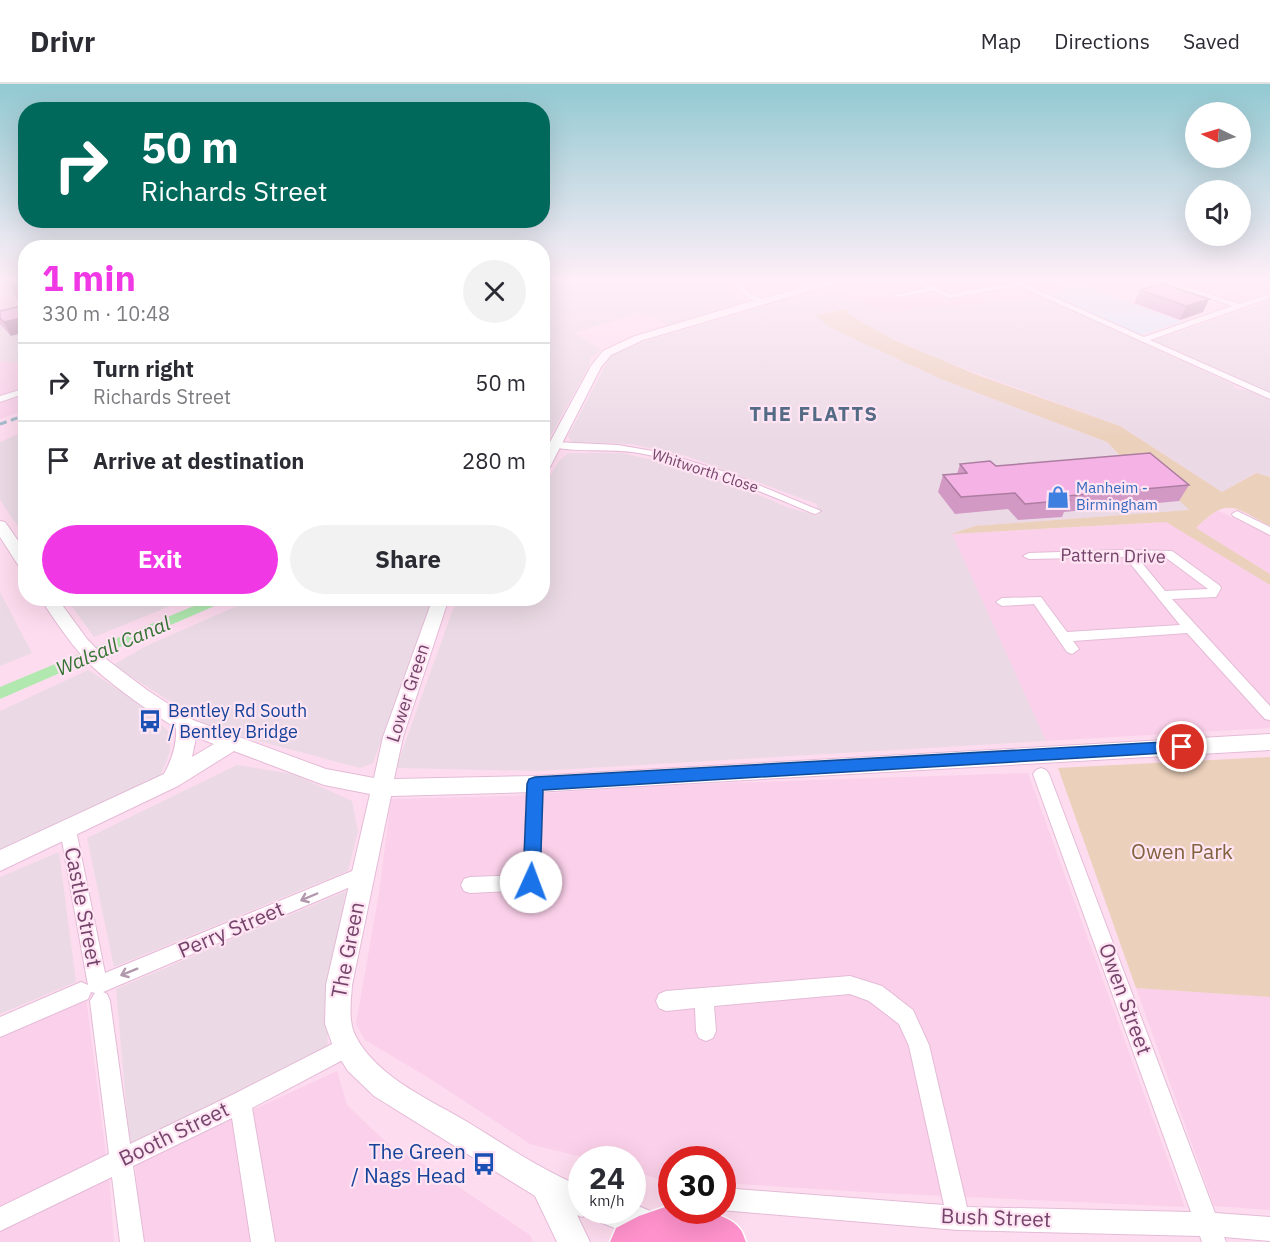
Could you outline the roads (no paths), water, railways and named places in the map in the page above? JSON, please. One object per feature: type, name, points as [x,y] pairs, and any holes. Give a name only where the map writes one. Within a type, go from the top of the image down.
[{"type":"main road","points":[[643,1235],[686,1226],[704,1230],[726,1242]]},
{"type":"street","points":[[550,454],[596,366],[607,352],[655,333]]},
{"type":"street","points":[[1127,333],[1270,396]]},
{"type":"street","points":[[1142,340],[1162,333]]},
{"type":"street","points":[[0,399],[18,393]]},
{"type":"street","name":"Whitworth Close","points":[[555,445],[618,448],[666,457],[722,474],[816,511]]},
{"type":"street","points":[[1237,514],[1270,532]]},
{"type":"street","points":[[0,525],[18,553]]},
{"type":"street","points":[[1127,553],[1190,629],[1270,716]]},
{"type":"street","name":"Pattern Drive","points":[[1029,556],[1163,553],[1176,557],[1215,588],[1212,594],[1162,595]]},
{"type":"street","points":[[1002,602],[1037,600],[1072,649]]},
{"type":"street","points":[[54,606],[81,643],[100,663],[186,725],[324,777],[381,788],[535,784],[1270,742]]},
{"type":"street","name":"Lower Green","points":[[381,788],[397,726],[438,606]]},
{"type":"street","points":[[1063,636],[1190,629]]},
{"type":"street","points":[[171,780],[185,754],[188,739],[186,725]]},
{"type":"street","points":[[0,861],[171,780],[231,743]]},
{"type":"street","name":"Owen Street","points":[[1041,774],[1211,1233]]},
{"type":"street","points":[[470,885],[531,882],[535,784]]},
{"type":"street","name":"The Green","points":[[381,788],[339,984],[336,1012],[347,1047],[370,1073],[399,1096],[547,1188],[568,1196]]},
{"type":"street","name":"Castle Street","points":[[68,830],[132,1242]]},
{"type":"street","name":"Perry Street","points":[[0,1026],[93,993],[363,874]]},
{"type":"street","points":[[666,1001],[850,985],[875,993],[893,1005],[906,1017],[919,1045],[958,1218]]},
{"type":"street","points":[[704,998],[706,1031]]},
{"type":"street","name":"Booth Street","points":[[0,1219],[240,1103],[347,1047]]},
{"type":"street","points":[[240,1103],[263,1242]]},
{"type":"street","points":[[547,1188],[574,1242]]},
{"type":"street","name":"Bush Street","points":[[736,1201],[958,1218],[1211,1233],[1270,1229]]},
{"type":"street","points":[[628,1224],[643,1235]]},
{"type":"waterway","name":"Walsall Canal","points":[[0,693],[207,606]]},
{"type":"railway","points":[[0,424],[18,418]]},
{"type":"place","name":"Manheim - Birmingham","points":[[1058,497]]},
{"type":"place","name":"Bentley Rd South / Bentley Bridge","points":[[150,721]]},
{"type":"place","name":"The Green / Nags Head","points":[[484,1164]]},
{"type":"district","name":"THE FLATTS","points":[[814,414]]},
{"type":"park label","name":"Owen Park","points":[[1182,852]]}]
